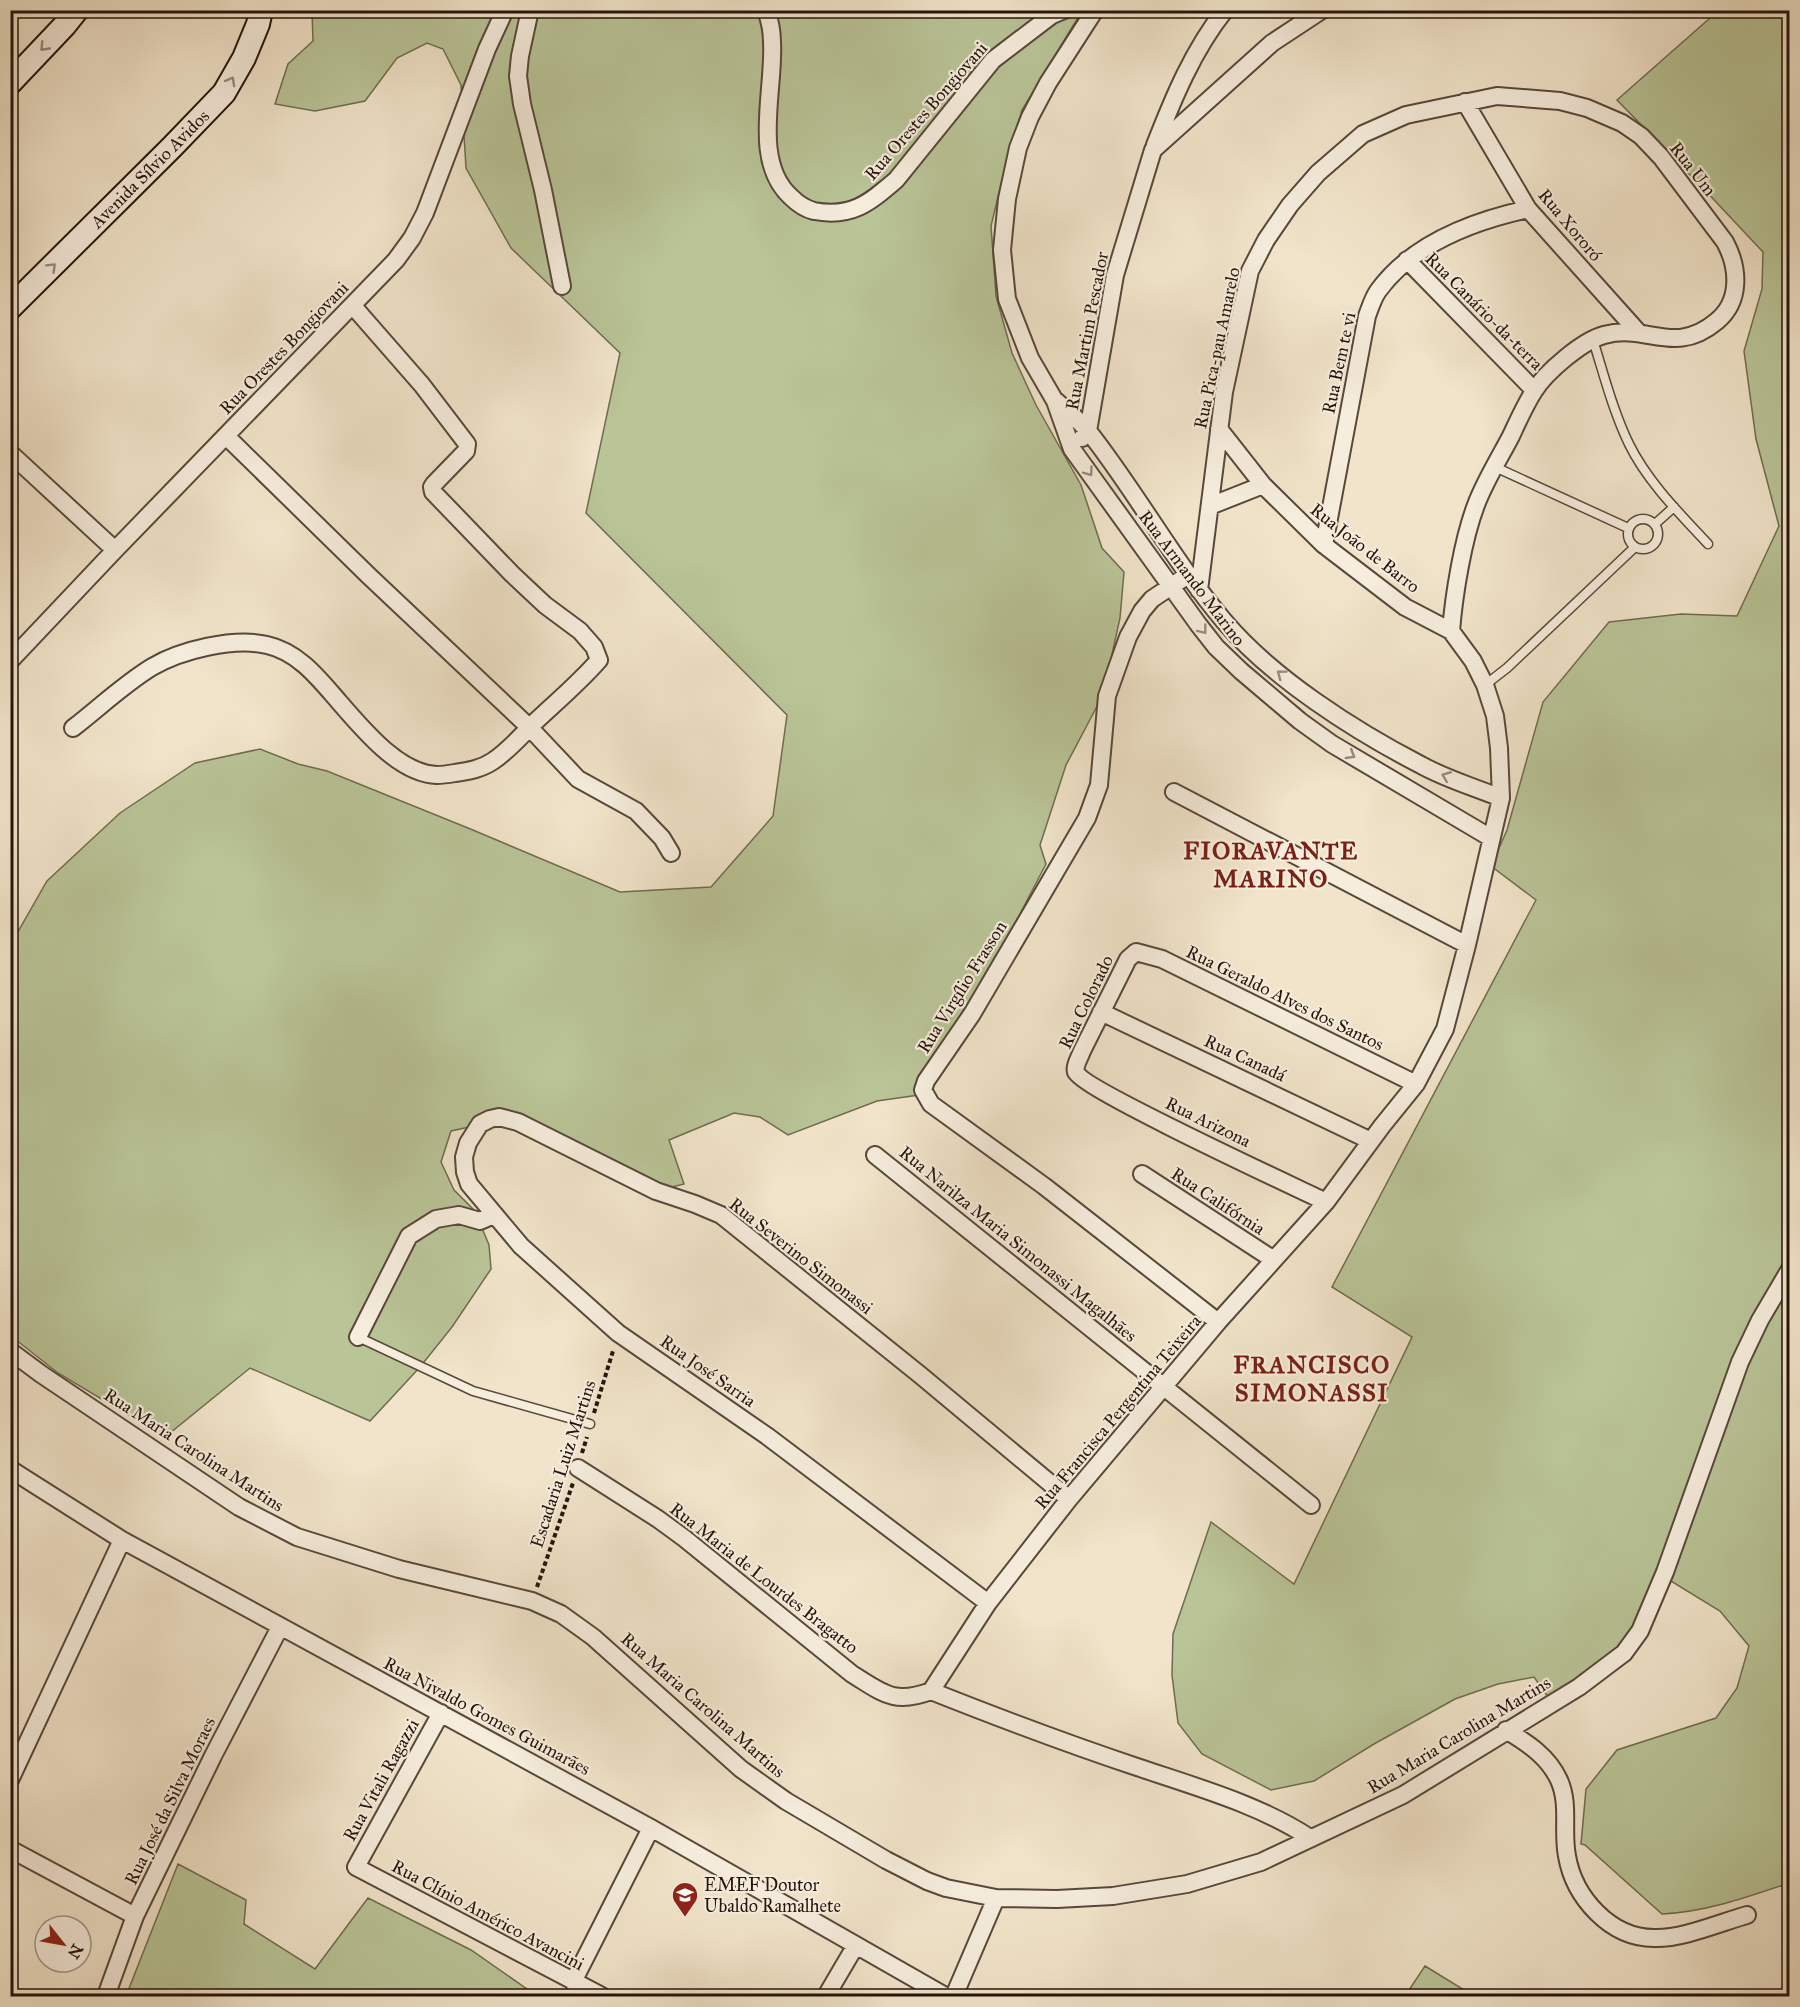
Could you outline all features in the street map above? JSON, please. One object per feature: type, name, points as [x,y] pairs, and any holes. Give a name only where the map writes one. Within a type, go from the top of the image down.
[{"type":"main road","points":[[10,83],[65,25],[76,10]]},
{"type":"main road","name":"Avenida Sílvio Avidos","points":[[10,308],[224,93],[244,58],[258,24],[261,10]]},
{"type":"street","name":"Rua Orestes Bongiovani","points":[[10,661],[396,260],[412,238],[424,213],[487,49],[505,10]]},
{"type":"street","points":[[530,10],[520,56],[519,86],[562,286]]},
{"type":"street","name":"Rua Orestes Bongiovani","points":[[766,10],[773,43],[768,133],[772,170],[786,193],[796,202],[811,210],[829,213],[848,212],[862,207],[896,180],[993,60],[1052,15],[1064,10]]},
{"type":"street","name":"Rua Armando Marino","points":[[1095,10],[1048,83],[1030,117],[1018,148],[1007,199],[1002,250],[1007,299],[1030,358],[1055,401],[1072,449],[1216,647],[1300,721],[1332,744],[1491,838]]},
{"type":"street","name":"Rua Martim Pescador","points":[[1072,449],[1088,431],[1115,275],[1154,150],[1177,93],[1196,55],[1225,10]]},
{"type":"street","points":[[1154,150],[1272,43],[1322,10]]},
{"type":"street","name":"Rua Pica-pau Amarelo","points":[[1199,590],[1224,392],[1250,272],[1266,240],[1290,205],[1318,173],[1363,134],[1406,115],[1497,96],[1560,101],[1587,108]]},
{"type":"street","name":"Rua Xororó","points":[[1465,102],[1528,209],[1639,333]]},
{"type":"street","name":"Rua Um","points":[[1587,108],[1622,123],[1641,136],[1661,157],[1725,243],[1732,256],[1735,295],[1718,321],[1696,335],[1678,340],[1639,333]]},
{"type":"street","name":"Rua Bem te vi","points":[[1324,545],[1367,316],[1376,292],[1407,260],[1438,240],[1483,222],[1528,209]]},
{"type":"street","name":"Rua Canário-da-terra","points":[[1407,260],[1534,390]]},
{"type":"street","points":[[73,728],[154,666],[189,652],[223,644],[246,642],[281,649],[297,659],[318,678],[371,738],[403,763],[420,772],[437,775],[472,771],[495,759],[599,660],[594,646],[580,631],[536,597],[433,492],[434,484],[466,451],[467,444],[422,385],[353,306]]},
{"type":"street","points":[[1451,631],[1461,565],[1475,507],[1534,390],[1564,359],[1593,340],[1603,335],[1622,332],[1639,333]]},
{"type":"street","name":"Rua Armando Marino","points":[[1055,401],[1088,431],[1188,575],[1242,641],[1274,669],[1342,720],[1422,766],[1501,798]]},
{"type":"street","name":"Rua João de Barro","points":[[1219,429],[1263,485],[1324,545],[1405,607],[1451,631]]},
{"type":"street","points":[[226,436],[369,576],[530,727],[578,779],[636,811],[662,838],[671,853]]},
{"type":"street","points":[[10,453],[115,550]]},
{"type":"street","points":[[1210,506],[1263,485]]},
{"type":"street","name":"Rua Virgílio Frasson","points":[[1188,575],[1152,599],[1134,624],[1107,696],[1099,785],[1087,818],[972,1014],[926,1081],[923,1090],[931,1104],[1044,1186],[1218,1322]]},
{"type":"street","name":"Rua Francisca Pergentina Teixeira","points":[[931,1691],[988,1603],[1069,1499],[1218,1322],[1326,1202],[1416,1084],[1445,1029],[1501,798],[1495,716],[1485,685],[1473,661],[1451,631]]},
{"type":"street","points":[[1174,792],[1467,945]]},
{"type":"street","name":"Rua Geraldo Alves dos Santos","points":[[1136,952],[1162,959],[1188,971],[1416,1084]]},
{"type":"street","name":"Rua Colorado","points":[[1076,1073],[1076,1066],[1101,1012],[1128,959],[1136,952]]},
{"type":"street","name":"Rua Canadá","points":[[1101,1012],[1371,1141]]},
{"type":"street","name":"Rua Arizona","points":[[1076,1073],[1118,1101],[1326,1202]]},
{"type":"street","name":"Rua Severino Simonassi","points":[[474,1131],[480,1124],[499,1117],[518,1122],[656,1191],[721,1215],[919,1374],[1069,1499]]},
{"type":"street","name":"Rua José Sarria","points":[[474,1131],[464,1157],[469,1184],[521,1246],[618,1334],[767,1436],[988,1603]]},
{"type":"street","name":"Rua Narilza Maria Simonassi Magalhães","points":[[876,1155],[1311,1505]]},
{"type":"street","name":"Rua Califórnia","points":[[1142,1174],[1274,1260]]},
{"type":"street","points":[[358,1337],[409,1236],[436,1219],[459,1215],[480,1221],[494,1215]]},
{"type":"street","name":"Rua Maria Carolina Martins","points":[[10,1351],[40,1374],[239,1507],[297,1537],[399,1569],[532,1601],[561,1614],[593,1637],[741,1769],[786,1801],[886,1860],[946,1888],[996,1898],[1057,1899],[1113,1896],[1187,1884],[1261,1862],[1403,1794],[1579,1687],[1624,1653],[1640,1631],[1665,1572],[1740,1362],[1760,1320],[1790,1269]]},
{"type":"street","name":"Rua Maria de Lourdes Bragatto","points":[[578,1468],[667,1525],[852,1674],[877,1690],[894,1697],[909,1698],[931,1691]]},
{"type":"street","name":"Rua Nivaldo Gomes Guimarães","points":[[10,1469],[122,1540],[651,1828],[945,1996]]},
{"type":"street","points":[[10,1780],[122,1540]]},
{"type":"street","name":"Rua José da Silva Moraes","points":[[106,1996],[135,1916],[213,1756],[280,1627]]},
{"type":"street","points":[[931,1691],[1059,1740],[1222,1796],[1292,1826],[1310,1838]]},
{"type":"street","name":"Rua Vitali Ragazzi","points":[[356,1867],[441,1713]]},
{"type":"street","points":[[1506,1730],[1543,1757],[1559,1780],[1564,1795],[1564,1840],[1568,1865],[1576,1886],[1590,1906],[1608,1922],[1630,1934],[1653,1938],[1680,1935],[1747,1915]]},
{"type":"street","points":[[573,1982],[651,1828]]},
{"type":"street","points":[[10,1850],[135,1916]]},
{"type":"street","name":"Rua Clínio Américo Avancini","points":[[356,1867],[602,1996]]},
{"type":"street","points":[[954,1996],[996,1898]]},
{"type":"street","points":[[826,1996],[856,1945]]},
{"type":"lane","points":[[1593,340],[1617,417],[1630,446],[1674,507],[1708,544]]},
{"type":"lane","points":[[1494,467],[1628,528]]},
{"type":"lane","points":[[1655,524],[1674,507]]},
{"type":"lane","points":[[1640,518],[1651,520],[1655,524],[1658,534],[1654,544],[1645,549],[1635,547],[1628,538],[1628,528],[1640,518]]},
{"type":"lane","points":[[1485,685],[1507,668],[1635,547]]},
{"type":"lane","points":[[358,1337],[473,1391],[590,1424]]},
{"type":"path","name":"Escadaria Luiz Martins","points":[[532,1601],[578,1468],[618,1334]]},
{"type":"green space","points":[[312,11],[1082,11],[1022,110],[991,226],[996,296],[1012,353],[1036,405],[1081,485],[1102,548],[1124,572],[1120,618],[1103,695],[1066,765],[1040,845],[1046,864],[926,1094],[877,1101],[788,1135],[760,1117],[734,1113],[669,1140],[684,1184],[645,1194],[533,1131],[488,1123],[451,1131],[441,1162],[454,1190],[475,1211],[489,1245],[491,1269],[452,1327],[420,1367],[370,1421],[250,1368],[165,1437],[58,1373],[11,1336],[11,944],[47,881],[120,813],[195,763],[260,749],[298,764],[327,771],[620,892],[711,887],[773,816],[787,715],[586,513],[620,353],[511,248],[466,168],[461,85],[443,49],[427,43],[397,58],[365,101],[315,111],[275,104],[288,64],[313,41]]},
{"type":"green space","points":[[1718,11],[1789,11],[1789,1883],[1711,1907],[1662,1914],[1585,1845],[1581,1844],[1586,1789],[1617,1750],[1716,1718],[1737,1688],[1749,1646],[1720,1611],[1671,1581],[1615,1666],[1548,1697],[1534,1677],[1498,1684],[1455,1699],[1374,1744],[1314,1781],[1271,1790],[1202,1754],[1178,1723],[1172,1675],[1173,1634],[1211,1522],[1294,1584],[1412,1337],[1332,1287],[1536,900],[1491,866],[1507,830],[1543,702],[1609,622],[1681,614],[1737,616],[1779,526],[1756,439],[1744,351],[1762,289],[1763,252],[1617,100]]},
{"type":"green space","points":[[178,1864],[246,1900],[244,1924],[315,1969],[368,1898],[471,1950],[537,1996],[126,1996]]},
{"type":"green space","points":[[1425,1966],[1474,1996],[1405,1996]]},
{"type":"place","name":"EMEF Doutor Ubaldo Ramalhete","points":[[685,1918]]},
{"type":"district","name":"FIORAVANTE MARINO","points":[[1271,865]]},
{"type":"district","name":"FRANCISCO SIMONASSI","points":[[1312,1379]]}]
